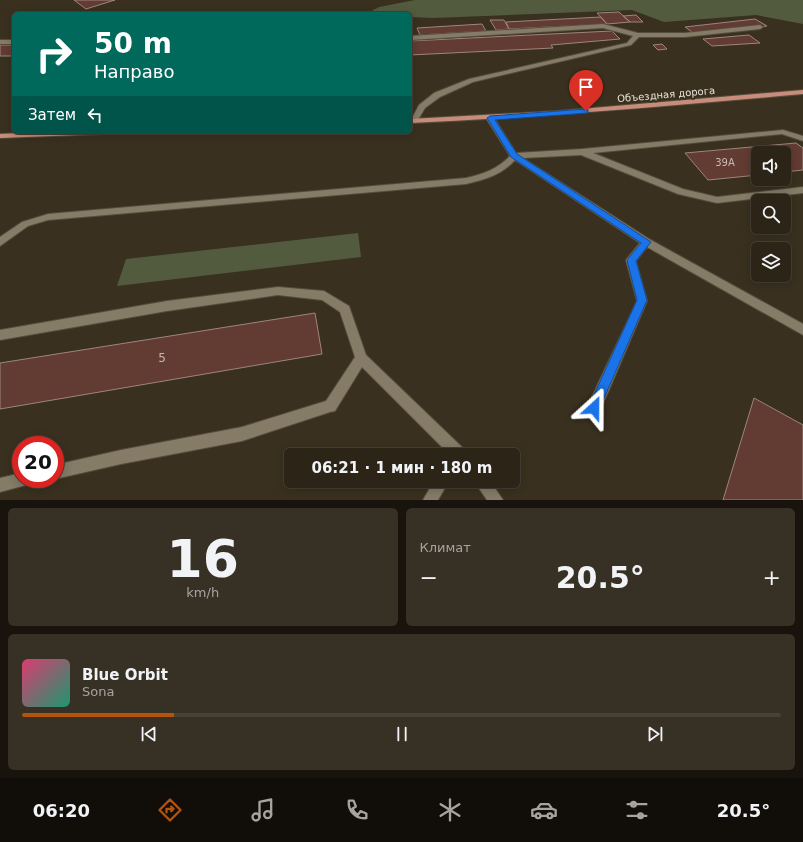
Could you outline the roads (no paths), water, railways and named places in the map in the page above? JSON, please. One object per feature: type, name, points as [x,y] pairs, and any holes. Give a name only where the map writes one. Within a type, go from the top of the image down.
[{"type":"main road","name":"Объездная дорога","points":[[412,121],[490,118],[803,92]]},
{"type":"main road","points":[[0,136],[52,134]]},
{"type":"street","points":[[412,38],[603,26],[637,35],[692,34],[760,27]]},
{"type":"street","points":[[412,121],[422,107],[437,95],[471,80],[629,44],[637,35]]},
{"type":"street","points":[[0,42],[12,42]]},
{"type":"street","points":[[490,118],[514,156],[646,242],[803,330]]},
{"type":"street","points":[[0,242],[25,224],[48,217],[466,181],[483,178],[497,171],[507,164],[514,156],[582,152],[783,132],[803,139]]},
{"type":"street","points":[[582,152],[681,192],[717,200],[803,190]]},
{"type":"street","points":[[594,408],[642,300],[631,260],[646,242]]},
{"type":"street","points":[[0,334],[167,306],[278,291],[324,296],[345,309],[361,358],[453,448]]},
{"type":"street","points":[[64,470],[121,457],[242,434],[330,406],[361,358]]},
{"type":"street","points":[[0,485],[12,482]]},
{"type":"street","points":[[430,500],[438,488]]},
{"type":"street","points":[[487,488],[496,500]]}]
